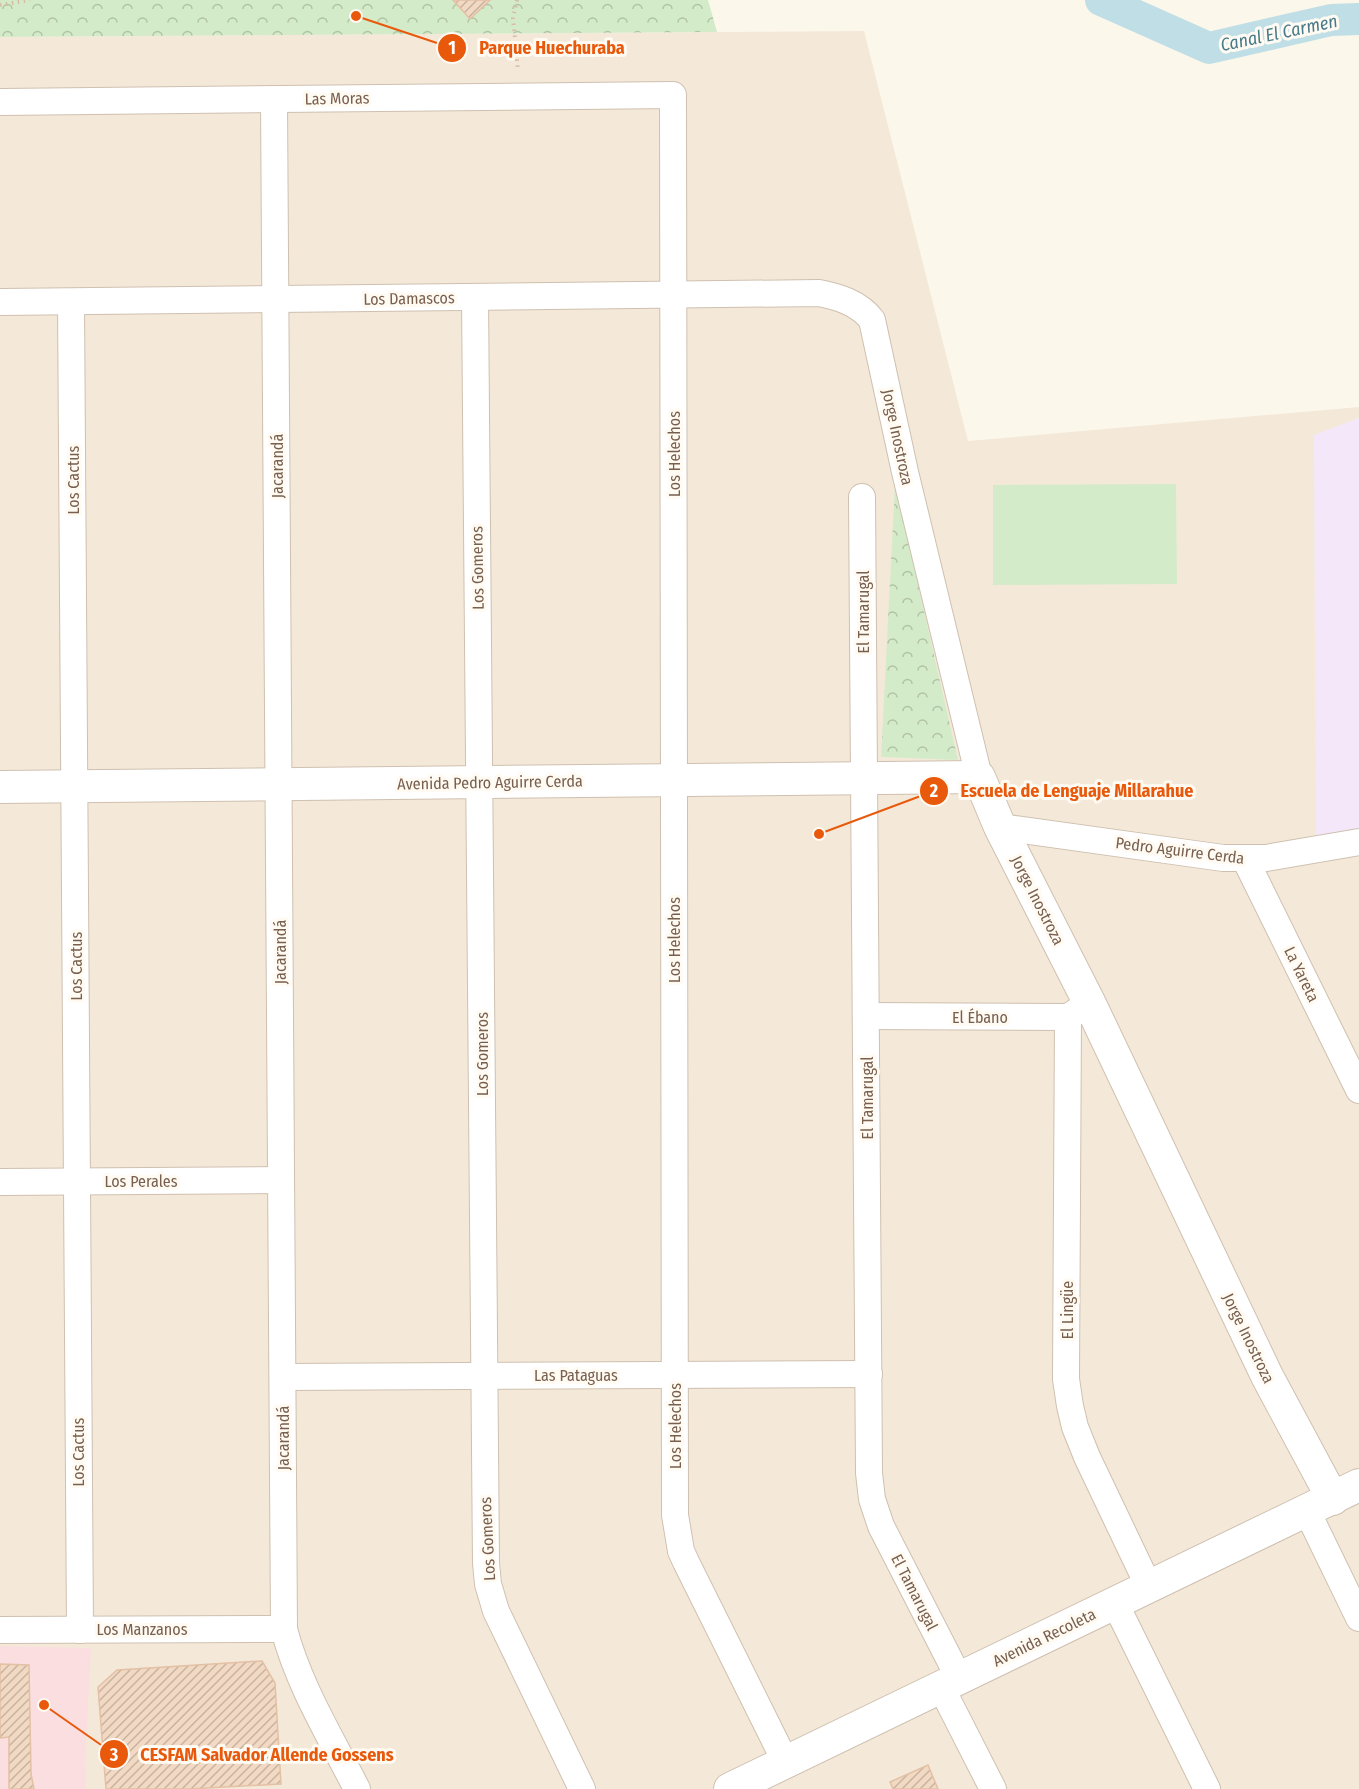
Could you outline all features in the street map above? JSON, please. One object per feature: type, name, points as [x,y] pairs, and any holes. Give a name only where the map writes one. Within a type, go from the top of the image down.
[{"type":"street","name":"Las Moras","points":[[0,102],[673,95]]},
{"type":"street","name":"Los Helechos","points":[[673,95],[675,1515],[681,1551],[775,1774]]},
{"type":"street","name":"Jacarandá","points":[[274,99],[284,1629],[298,1671],[357,1789]]},
{"type":"street","name":"Los Damascos","points":[[0,302],[819,293]]},
{"type":"street","name":"Jorge Inostroza","points":[[819,293],[849,301],[872,320],[905,472],[979,777],[1079,1010],[1267,1376],[1333,1498],[1359,1618]]},
{"type":"street","name":"Los Gomeros","points":[[475,297],[486,1563],[488,1584],[496,1611],[582,1789]]},
{"type":"street","name":"Los Cactus","points":[[72,302],[80,1630]]},
{"type":"street","name":"El Tamarugal","points":[[862,497],[869,1473],[872,1499],[881,1526],[950,1682],[993,1789]]},
{"type":"street","name":"Avenida Pedro Aguirre Cerda","points":[[0,787],[979,777]]},
{"type":"street","name":"Pedro Aguirre Cerda","points":[[1000,827],[1223,858],[1245,859],[1266,858],[1359,842]]},
{"type":"street","name":"La Yareta","points":[[1245,859],[1359,1090]]},
{"type":"street","name":"El Ébano","points":[[866,1016],[1079,1010]]},
{"type":"street","name":"El Lingüe","points":[[1079,1010],[1067,1388],[1075,1427],[1087,1457],[1149,1587]]},
{"type":"street","name":"Los Perales","points":[[0,1182],[281,1180]]},
{"type":"street","name":"Las Pataguas","points":[[283,1377],[868,1374]]},
{"type":"street","name":"Avenida Recoleta","points":[[730,1789],[775,1774],[950,1682],[1333,1498]]},
{"type":"street","points":[[1115,1603],[1207,1789]]},
{"type":"street","name":"Los Manzanos","points":[[0,1630],[284,1629]]},
{"type":"path","points":[[0,5],[30,0]]},
{"type":"path","points":[[517,0],[513,18],[520,96]]},
{"type":"shaded area","points":[[864,31],[968,441],[1359,407],[1359,1789],[0,1789],[0,37]]},
{"type":"shaded area","points":[[1359,418],[1359,832],[1316,838],[1314,435]]},
{"type":"shaded area","points":[[0,1646],[91,1648],[85,1762],[86,1789],[0,1789]]},
{"type":"green space","points":[[0,0],[708,0],[717,32],[0,37]]},
{"type":"green space","points":[[895,484],[958,760],[881,757]]},
{"type":"green space","points":[[1176,484],[1177,584],[993,585],[993,485]]},
{"type":"building","points":[[453,0],[490,0],[470,19]]},
{"type":"building","points":[[262,1661],[275,1683],[281,1784],[189,1789],[106,1789],[98,1687],[117,1670]]},
{"type":"building","points":[[0,1664],[29,1665],[31,1774],[34,1789],[9,1789],[9,1737],[0,1738]]},
{"type":"building","points":[[928,1765],[938,1789],[893,1789],[890,1782]]},
{"type":"waterway","name":"Canal El Carmen","points":[[1101,0],[1209,48],[1331,20],[1359,19]]},
{"type":"place","name":"Parque Huechuraba","points":[[356,16]]},
{"type":"place","name":"Escuela de Lenguaje Millarahue","points":[[819,834]]},
{"type":"place","name":"CESFAM Salvador Allende Gossens","points":[[44,1705]]}]
